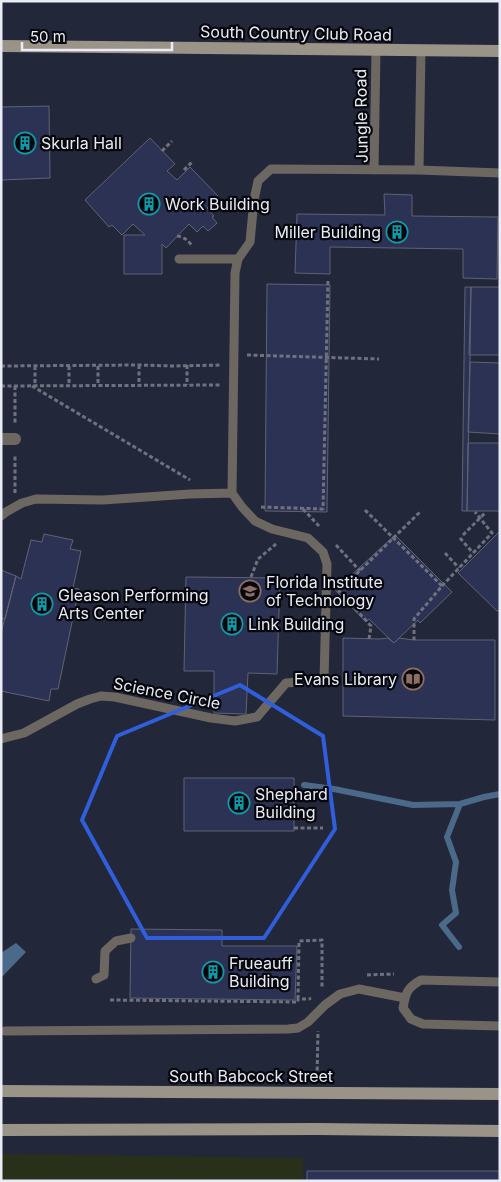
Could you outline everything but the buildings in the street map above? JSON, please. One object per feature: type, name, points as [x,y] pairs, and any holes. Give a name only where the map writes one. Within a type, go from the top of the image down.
[{"type":"main road","name":"South Country Club Road","points":[[1,46],[500,51]]},
{"type":"main road","name":"South Babcock Street","points":[[1,1090],[500,1094]]},
{"type":"main road","points":[[1,1130],[317,1129],[500,1131]]},
{"type":"street","points":[[1,439],[15,439]]},
{"type":"lane","name":"Jungle Road","points":[[376,50],[374,170],[500,173]]},
{"type":"lane","points":[[419,170],[421,50]]},
{"type":"lane","points":[[1,516],[22,503],[36,499],[103,500],[232,493],[235,273],[238,259],[250,242],[258,181],[271,169],[374,170]]},
{"type":"lane","points":[[179,259],[238,259]]},
{"type":"lane","name":"Science Circle","points":[[1,739],[24,733],[77,704],[101,696],[115,697],[211,718],[235,721],[257,718],[286,683],[324,680],[328,564],[323,552],[308,538],[272,529],[255,521],[232,493]]},
{"type":"lane","points":[[96,979],[104,975],[105,951],[116,941],[131,938]]},
{"type":"lane","points":[[500,982],[421,980],[412,986],[406,994],[403,1008],[411,1019],[423,1024],[500,1026]]},
{"type":"lane","points":[[5,1031],[298,1028],[308,1022],[325,1005],[340,994],[360,988],[405,998]]},
{"type":"path","points":[[162,151],[172,141]]},
{"type":"path","points":[[184,170],[192,162]]},
{"type":"path","points":[[177,236],[183,237],[194,249]]},
{"type":"path","points":[[258,507],[324,509],[328,279]]},
{"type":"path","points":[[245,355],[379,359]]},
{"type":"path","points":[[139,365],[139,385]]},
{"type":"path","points":[[187,365],[187,385]]},
{"type":"path","points":[[1,366],[225,365]]},
{"type":"path","points":[[34,386],[35,366]]},
{"type":"path","points":[[69,366],[69,385]]},
{"type":"path","points":[[98,366],[98,385]]},
{"type":"path","points":[[1,386],[224,385]]},
{"type":"path","points":[[34,386],[194,483]]},
{"type":"path","points":[[365,510],[442,586]]},
{"type":"path","points":[[369,639],[371,626],[340,591],[421,511]]},
{"type":"path","points":[[414,640],[414,619],[492,533],[475,512]]},
{"type":"path","points":[[473,554],[462,536],[486,512]]},
{"type":"path","points":[[251,578],[258,559],[278,542]]},
{"type":"path","points":[[445,553],[459,568]]},
{"type":"path","points":[[294,828],[323,828]]},
{"type":"path","points":[[110,1000],[298,1002],[299,941],[322,940],[322,992],[327,988]]},
{"type":"path","points":[[362,975],[394,974]]},
{"type":"path","points":[[298,999],[309,999],[316,996]]},
{"type":"path","points":[[318,1031],[318,1080]]},
{"type":"highlighted area","points":[[240,685],[323,736],[335,829],[264,938],[147,938],[82,820],[117,736]]},
{"type":"shaded area","name":"Florida Institute of Technology","points":[[1,1],[500,1],[500,1181],[1,1181]]},
{"type":"shaded area","points":[[16,943],[26,952],[1,978],[1,953]]},
{"type":"green space","points":[[1,1154],[303,1158],[303,1181],[1,1181]]},
{"type":"waterway","points":[[304,785],[413,805],[460,804],[500,794]]},
{"type":"waterway","points":[[459,947],[442,925],[456,913],[452,890],[456,862],[447,837],[460,804]]},
{"type":"place","name":"Skurla Hall","points":[[25,143]]},
{"type":"place","name":"Work Building","points":[[149,204]]},
{"type":"place","name":"Miller Building","points":[[397,232]]},
{"type":"place","name":"Florida Institute of Technology","points":[[250,591]]},
{"type":"place","name":"Gleason Performing Arts Center","points":[[42,604]]},
{"type":"place","name":"Link Building","points":[[232,624]]},
{"type":"place","name":"Evans Library","points":[[413,679]]},
{"type":"place","name":"Shephard Building","points":[[239,803]]},
{"type":"place","name":"Frueauff Building","points":[[213,972]]}]
